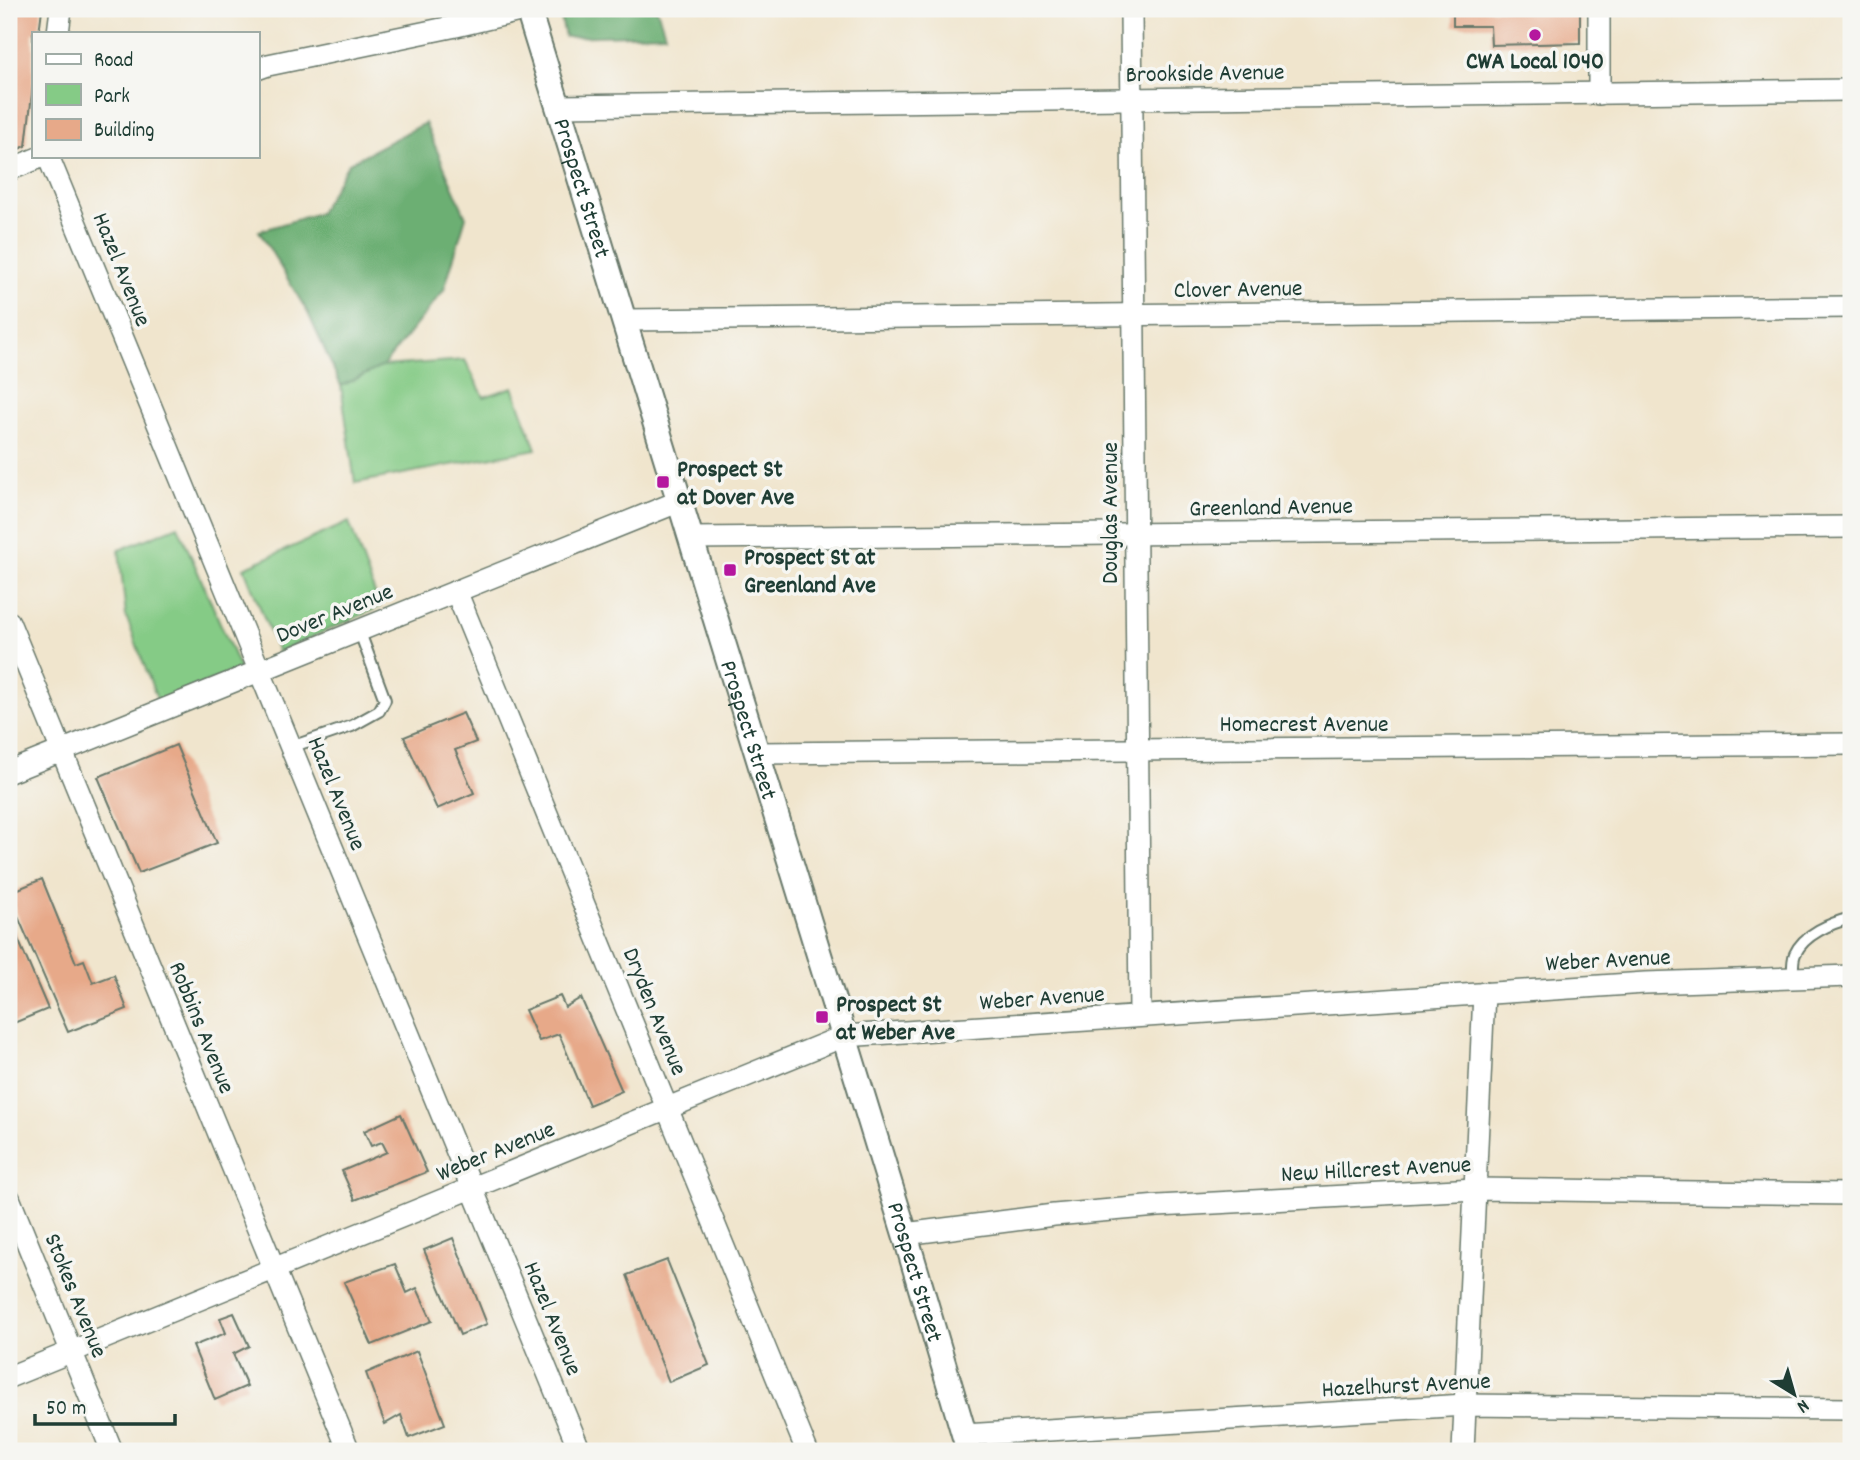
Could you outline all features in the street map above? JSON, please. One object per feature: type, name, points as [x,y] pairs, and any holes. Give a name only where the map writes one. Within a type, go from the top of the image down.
[{"type":"street","points":[[58,32],[61,9]]},
{"type":"street","points":[[259,68],[528,9]]},
{"type":"street","name":"Prospect Street","points":[[528,9],[758,753],[967,1443]]},
{"type":"street","name":"Douglas Avenue","points":[[1131,9],[1140,1016]]},
{"type":"street","points":[[1599,9],[1600,93]]},
{"type":"street","name":"Brookside Avenue","points":[[559,106],[1851,90]]},
{"type":"street","points":[[9,170],[41,158]]},
{"type":"street","name":"Hazel Avenue","points":[[47,158],[580,1451]]},
{"type":"street","name":"Clover Avenue","points":[[625,320],[1851,307]]},
{"type":"street","name":"Dover Avenue","points":[[9,772],[680,501]]},
{"type":"street","name":"Greenland Avenue","points":[[691,538],[1851,527]]},
{"type":"street","name":"Dryden Avenue","points":[[456,591],[807,1451]]},
{"type":"street","name":"Robbins Avenue","points":[[9,622],[349,1451]]},
{"type":"street","name":"Homecrest Avenue","points":[[758,753],[1851,744]]},
{"type":"street","name":"Weber Avenue","points":[[9,1377],[844,1036],[1645,983],[1851,976]]},
{"type":"street","points":[[1462,1451],[1484,993]]},
{"type":"street","name":"New Hillcrest Avenue","points":[[905,1234],[1054,1215],[1158,1206],[1475,1189],[1851,1194]]},
{"type":"street","name":"Stokes Avenue","points":[[9,1198],[112,1451]]},
{"type":"street","name":"Hazelhurst Avenue","points":[[967,1443],[1465,1405],[1851,1409]]},
{"type":"lane","points":[[291,747],[352,726],[379,712],[384,700],[359,630]]},
{"type":"lane","points":[[1793,977],[1794,956],[1802,943],[1832,923],[1851,918]]},
{"type":"green space","points":[[559,9],[657,9],[665,34],[565,37]]},
{"type":"green space","points":[[425,123],[466,217],[444,290],[383,366],[341,386],[308,313],[259,231],[319,213],[349,163]]},
{"type":"green space","points":[[465,360],[484,397],[513,387],[536,449],[355,483],[341,386],[383,366]]},
{"type":"green space","points":[[349,522],[380,607],[278,652],[244,568]]},
{"type":"green space","points":[[178,526],[240,669],[158,702],[126,616],[119,550]]},
{"type":"building","points":[[9,9],[42,9],[39,32],[32,32],[32,94],[26,146],[9,153]]},
{"type":"building","name":"CWA Local 1040","points":[[1453,9],[1580,9],[1580,43],[1491,45],[1490,26],[1453,26]]},
{"type":"building","points":[[463,713],[476,742],[455,750],[474,793],[437,809],[404,737]]},
{"type":"building","points":[[176,745],[217,843],[139,873],[98,777]]},
{"type":"building","points":[[42,879],[76,963],[84,960],[93,983],[114,975],[127,1009],[68,1032],[9,896],[9,893]]},
{"type":"building","points":[[9,918],[48,1009],[9,1025]]},
{"type":"building","points":[[560,996],[565,1007],[581,998],[622,1091],[589,1105],[559,1034],[539,1041],[525,1010]]},
{"type":"building","points":[[401,1114],[427,1172],[355,1200],[342,1171],[387,1152],[382,1142],[371,1146],[364,1131]]},
{"type":"building","points":[[453,1238],[487,1324],[460,1335],[424,1250]]},
{"type":"building","points":[[667,1260],[709,1365],[669,1382],[627,1275]]},
{"type":"building","points":[[395,1264],[407,1293],[417,1288],[432,1321],[372,1345],[344,1282]]},
{"type":"building","points":[[234,1313],[249,1346],[233,1354],[247,1386],[215,1400],[193,1346],[226,1333],[220,1318]]},
{"type":"building","points":[[417,1351],[445,1424],[409,1438],[401,1415],[385,1424],[366,1373]]},
{"type":"place","name":"CWA Local 1040","points":[[1535,35]]},
{"type":"place","name":"Prospect St at Dover Ave","points":[[663,482]]},
{"type":"place","name":"Prospect St at Greenland Ave","points":[[730,570]]},
{"type":"place","name":"Prospect St at Weber Ave","points":[[822,1017]]}]
